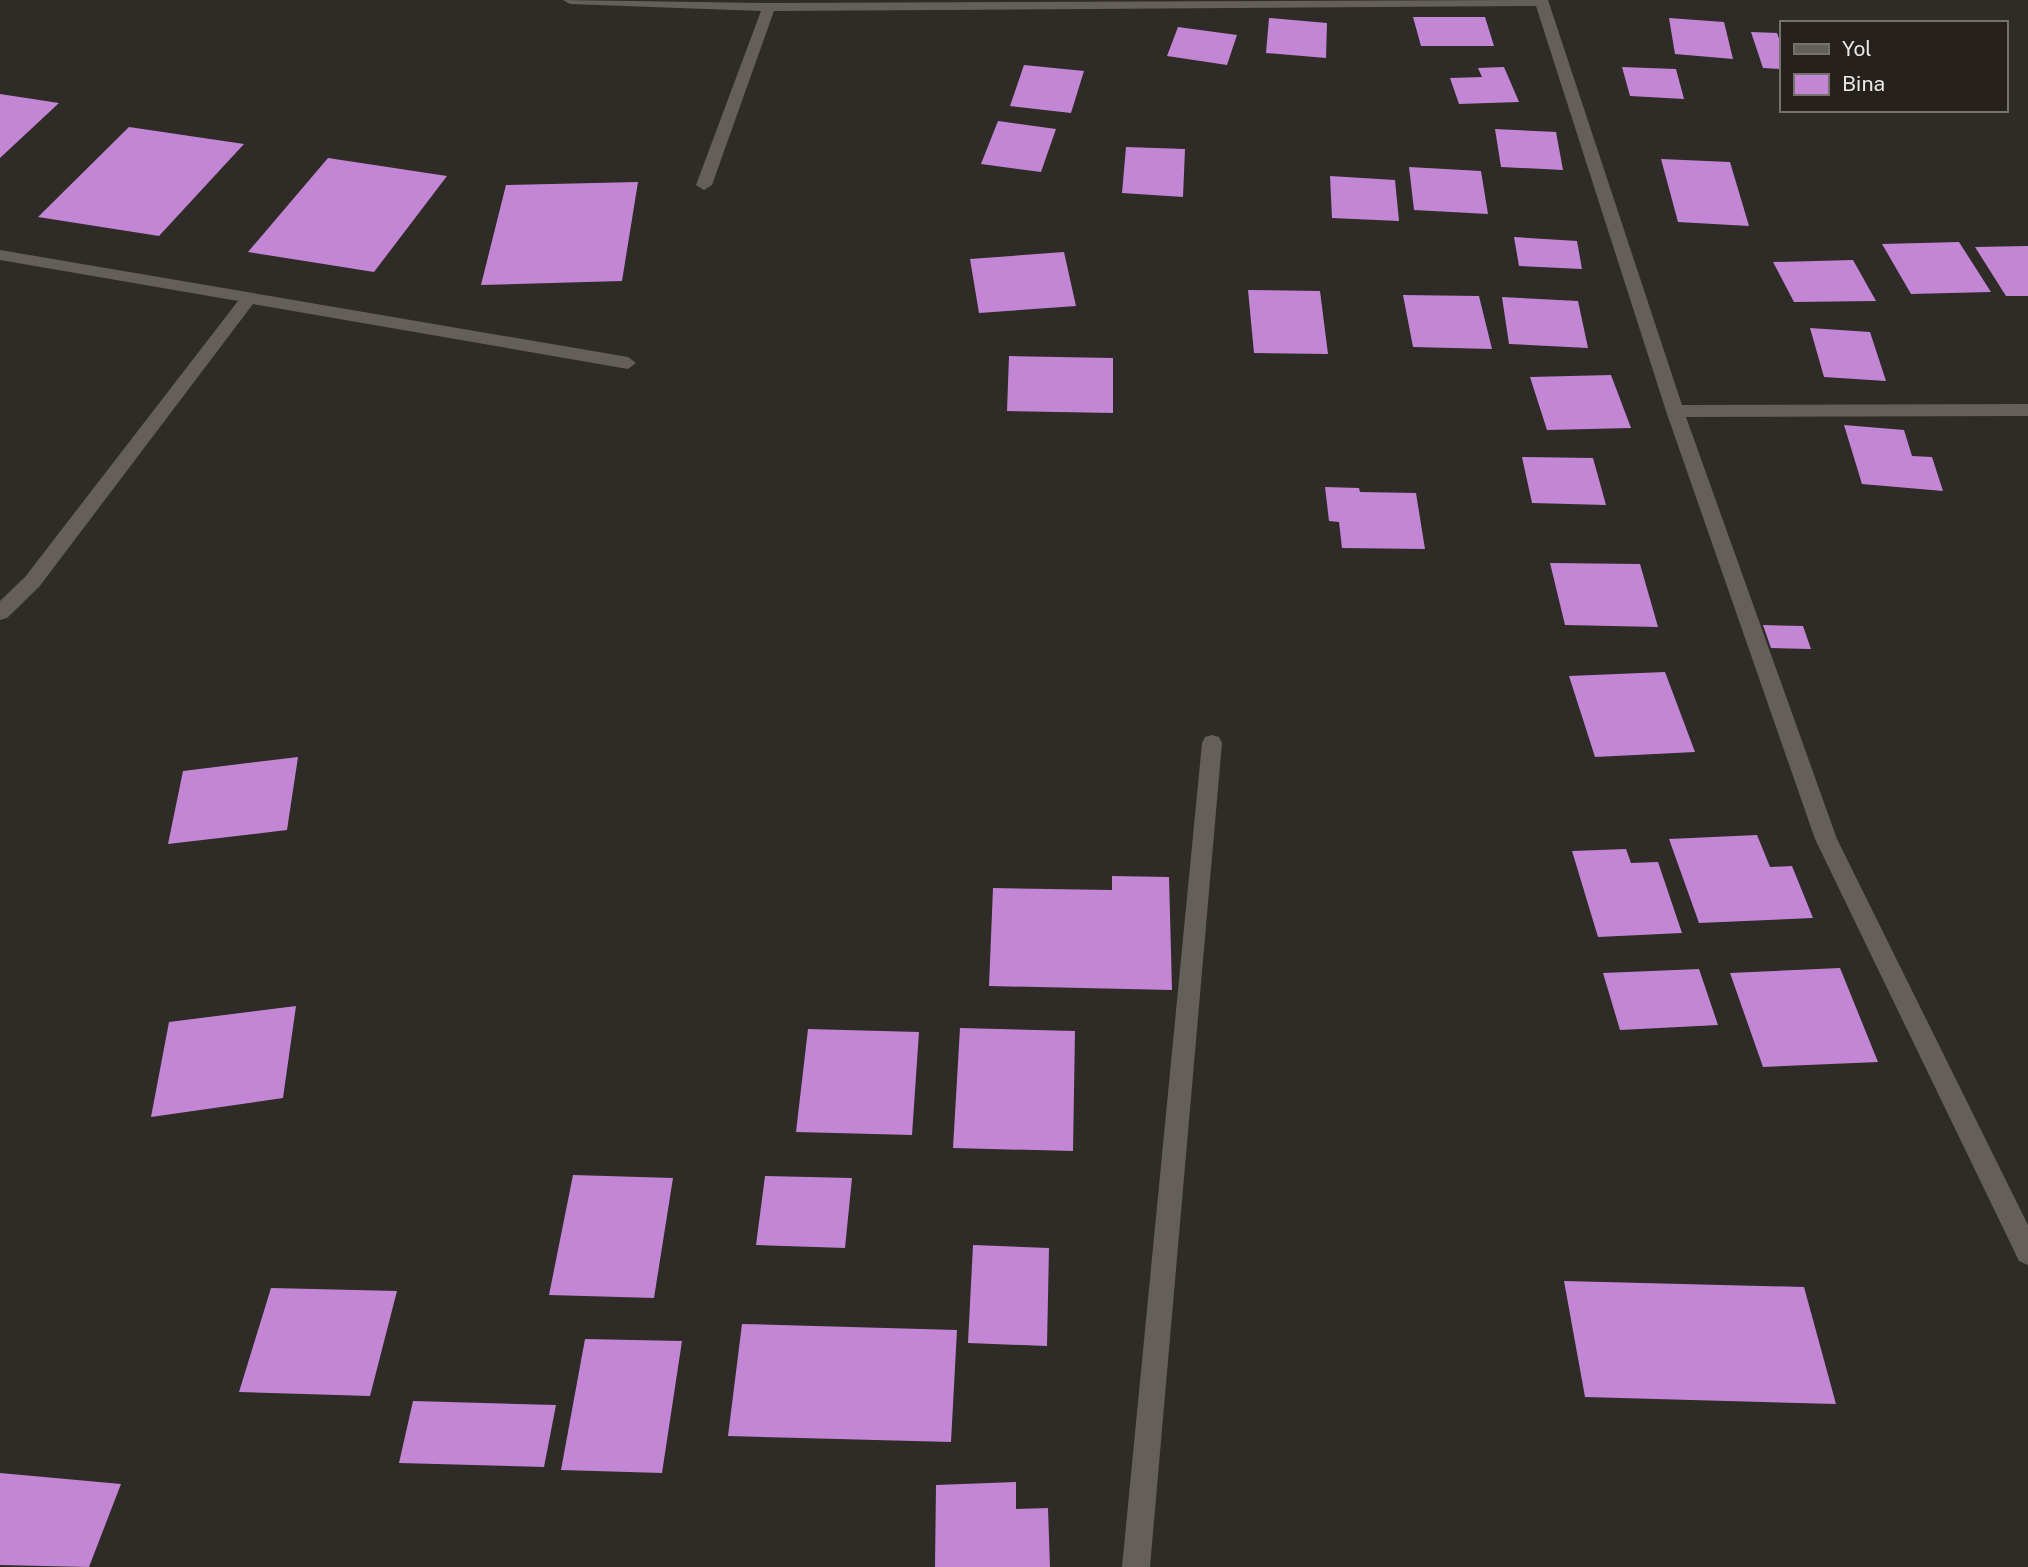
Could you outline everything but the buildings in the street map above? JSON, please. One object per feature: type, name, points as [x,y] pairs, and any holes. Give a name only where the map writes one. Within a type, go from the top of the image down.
[{"type":"street","points":[[570,0],[769,7],[1541,1],[1675,411],[1826,839],[2028,1252]]},
{"type":"street","points":[[704,185],[769,7]]},
{"type":"street","points":[[0,255],[628,363]]},
{"type":"street","points":[[0,613],[32,582],[249,298]]},
{"type":"street","points":[[1675,411],[2028,410]]},
{"type":"street","points":[[1136,1567],[1212,743]]}]
